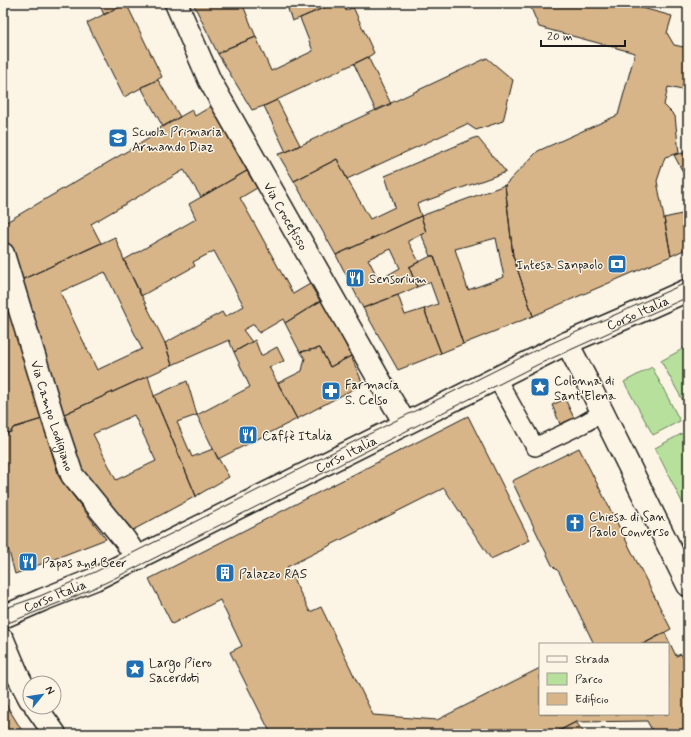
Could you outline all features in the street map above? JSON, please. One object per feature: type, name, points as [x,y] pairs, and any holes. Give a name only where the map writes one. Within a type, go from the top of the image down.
[{"type":"street","name":"Via Crocefisso","points":[[176,3],[210,81],[381,384],[405,423]]},
{"type":"street","name":"Via Campo Lodigiano","points":[[3,254],[72,475],[139,558]]},
{"type":"street","name":"Corso Italia","points":[[3,617],[42,600],[95,580],[496,377],[567,343],[688,290]]},
{"type":"street","points":[[567,343],[688,585]]},
{"type":"street","points":[[496,377],[535,447],[583,424],[602,413]]},
{"type":"street","points":[[3,640],[22,684]]},
{"type":"street","points":[[42,715],[55,734]]},
{"type":"green space","points":[[688,346],[688,410],[661,361]]},
{"type":"green space","points":[[652,367],[680,421],[653,435],[624,382]]},
{"type":"green space","points":[[685,432],[688,438],[688,501],[683,504],[655,448]]},
{"type":"building","points":[[99,3],[121,3],[122,6],[104,15]]},
{"type":"building","points":[[126,3],[162,77],[124,97],[87,23]]},
{"type":"building","points":[[193,3],[242,3],[256,37],[228,48],[218,54]]},
{"type":"building","points":[[286,3],[335,3],[292,21]]},
{"type":"building","points":[[335,3],[343,3],[346,11],[353,7],[374,53],[264,106],[252,110],[218,54],[228,48],[256,37],[271,71],[313,51],[300,18]]},
{"type":"building","points":[[529,3],[589,3],[594,5],[596,3],[624,3],[672,16],[667,33],[674,45],[688,48],[688,64],[682,90],[668,87],[664,105],[675,116],[679,153],[665,157],[657,181],[671,256],[533,316],[513,256],[505,185],[538,151],[618,115],[635,53],[539,27]]},
{"type":"building","points":[[368,57],[391,104],[376,111],[354,64]]},
{"type":"building","points":[[487,58],[513,80],[503,121],[476,130],[467,124],[347,179],[337,159],[294,181],[278,154],[286,152]]},
{"type":"building","points":[[688,64],[688,75],[685,74]]},
{"type":"building","points":[[158,80],[180,117],[163,127],[141,87]]},
{"type":"building","points":[[277,100],[300,145],[286,152],[264,106]]},
{"type":"building","points":[[215,104],[250,169],[201,197],[184,170],[91,224],[101,243],[19,281],[3,224],[153,136],[151,133],[192,110],[195,116]]},
{"type":"building","points":[[477,137],[506,172],[417,204],[421,216],[336,255],[294,181],[337,159],[370,219],[395,207],[385,176]]},
{"type":"building","points":[[688,152],[688,170],[683,172],[674,155]]},
{"type":"building","points":[[247,171],[257,188],[240,198],[293,294],[310,284],[320,301],[285,323],[283,319],[259,333],[254,324],[243,330],[252,342],[234,352],[229,340],[172,365],[165,343],[222,312],[225,317],[244,306],[214,251],[193,262],[195,266],[141,296],[124,260],[196,219],[189,204]]},
{"type":"building","points":[[505,185],[513,256],[533,316],[463,344],[434,256],[431,256],[421,234],[426,232],[421,216]],"holes":[[[496,238],[504,277],[468,290],[455,249]]]},
{"type":"building","points":[[688,196],[688,248],[671,256],[664,218],[686,213],[685,198]]},
{"type":"building","points":[[421,216],[426,232],[408,241],[419,262],[409,267],[417,287],[363,308],[336,255]],"holes":[[[391,249],[400,268],[379,280],[368,259]]]},
{"type":"building","points":[[115,237],[124,260],[165,343],[172,365],[60,416],[19,281]],"holes":[[[105,272],[142,349],[97,370],[60,292]]]},
{"type":"building","points":[[431,256],[434,256],[463,344],[441,353],[424,309],[438,304],[430,282],[417,287],[409,267]]},
{"type":"building","points":[[3,291],[42,419],[13,428],[11,432],[3,434]]},
{"type":"building","points":[[398,295],[405,315],[424,309],[441,353],[398,370],[363,308]]},
{"type":"building","points":[[324,299],[351,356],[330,367],[320,348],[300,352],[285,323]]},
{"type":"building","points":[[255,340],[261,356],[277,347],[284,361],[269,367],[297,419],[218,459],[197,415],[250,387],[234,352]]},
{"type":"building","points":[[320,348],[330,367],[351,356],[363,384],[297,419],[278,383],[302,371],[305,358],[300,352]]},
{"type":"building","points":[[148,376],[154,396],[196,496],[133,530],[81,473],[60,416]],"holes":[[[134,415],[156,461],[116,480],[93,434]]]},
{"type":"building","points":[[187,381],[197,415],[177,422],[192,457],[213,449],[229,477],[196,496],[154,396]]},
{"type":"building","points":[[565,399],[574,418],[560,424],[552,405]]},
{"type":"building","name":"Palazzo RAS","points":[[468,416],[530,540],[491,559],[444,488],[287,567],[310,612],[321,607],[373,715],[437,720],[539,669],[539,715],[669,715],[669,643],[645,643],[665,633],[676,656],[681,654],[688,667],[688,734],[654,734],[647,721],[576,722],[552,734],[271,734],[230,652],[242,646],[220,600],[172,624],[149,579]]},
{"type":"building","points":[[42,419],[59,477],[106,539],[15,574],[3,529],[3,434],[11,432],[13,428]]},
{"type":"building","name":"Chiesa di San Paolo Converso","points":[[579,448],[671,629],[645,643],[594,643],[559,572],[552,565],[512,481]]},
{"type":"building","points":[[3,700],[7,706],[24,734],[3,734]]},
{"type":"building","points":[[576,722],[585,734],[561,734],[559,731]]},
{"type":"tram line","points":[[3,609],[40,596],[95,572],[532,352],[688,282]]},
{"type":"tram line","points":[[3,625],[107,582],[539,364],[688,297]]},
{"type":"place","name":"Scuola Primaria Armando Diaz","points":[[118,138]]},
{"type":"place","name":"Intesa Sanpaolo","points":[[617,264]]},
{"type":"place","name":"Sensorium","points":[[355,278]]},
{"type":"place","name":"Colonna di Sant'Elena","points":[[540,387]]},
{"type":"place","name":"Farmacia S. Celso","points":[[331,391]]},
{"type":"place","name":"Caffè Italia","points":[[248,435]]},
{"type":"place","name":"Chiesa di San Paolo Converso","points":[[575,523]]},
{"type":"place","name":"Papas and Beer","points":[[28,562]]},
{"type":"place","name":"Palazzo RAS","points":[[225,573]]},
{"type":"place","name":"Largo Piero Sacerdoti","points":[[135,669]]}]
